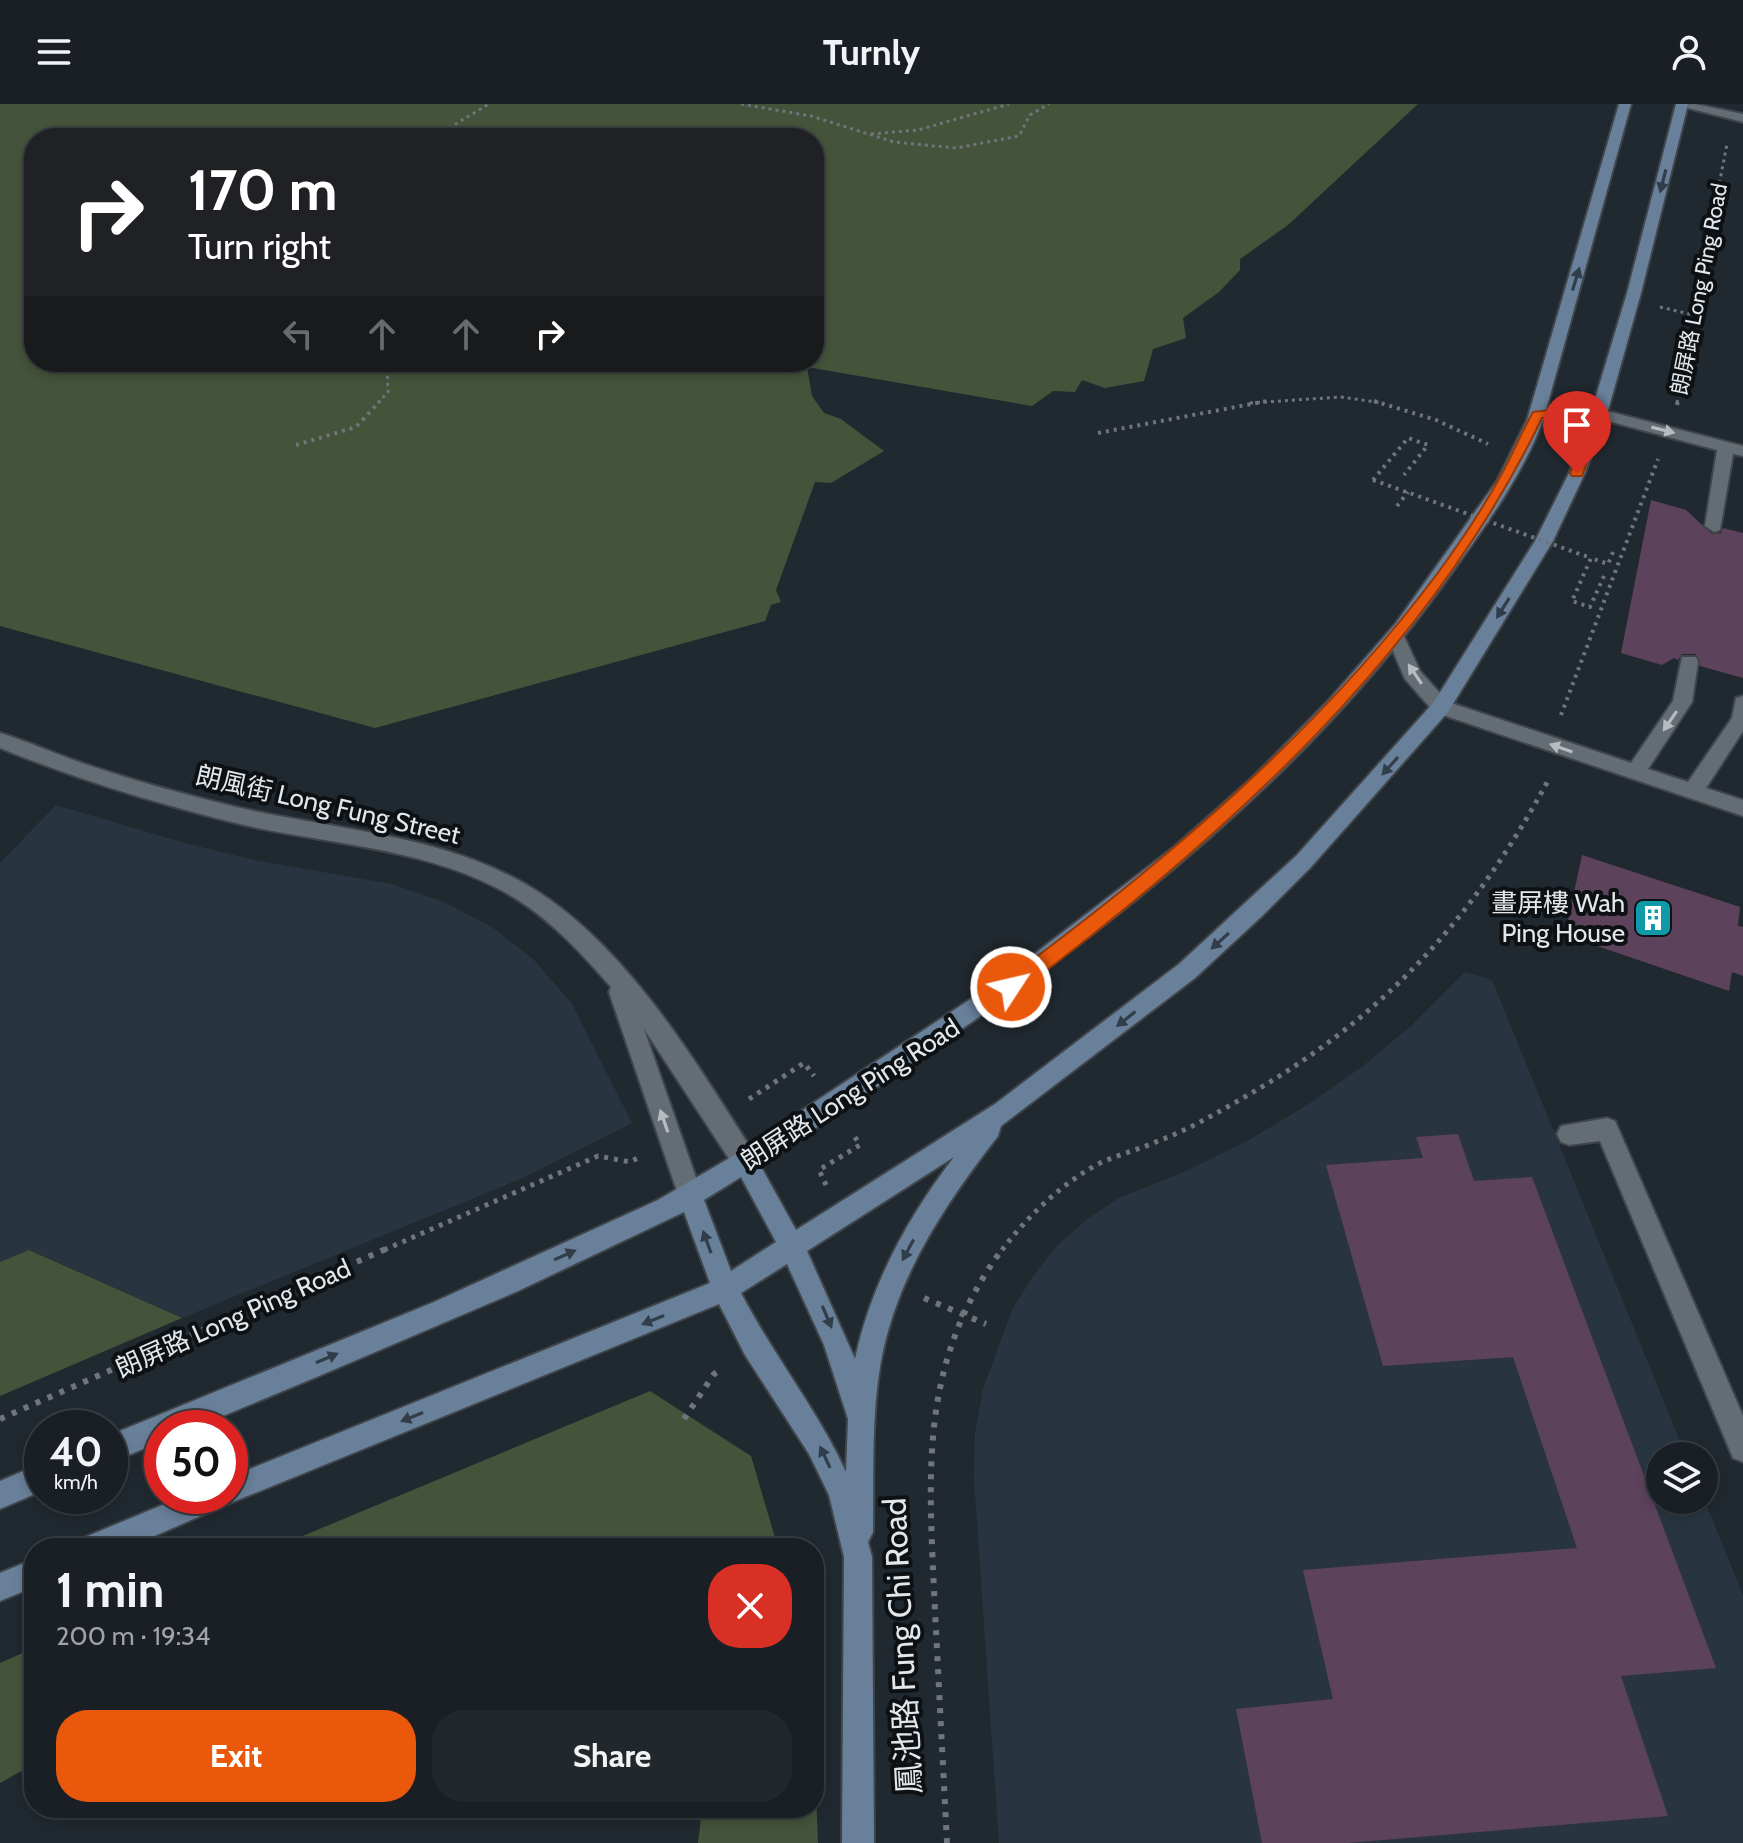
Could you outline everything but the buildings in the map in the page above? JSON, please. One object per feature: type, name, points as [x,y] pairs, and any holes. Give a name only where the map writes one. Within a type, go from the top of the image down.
[{"type":"main road","name":"朗屏路 Long Ping Road","points":[[128,1441],[643,1221],[746,1163],[1033,971],[1116,909],[1285,757],[1396,637],[1444,575],[1488,509],[1538,415],[1625,104]]},
{"type":"main road","points":[[248,1484],[725,1289],[1003,1112],[1187,971],[1253,911],[1304,861],[1441,707],[1544,541],[1577,473],[1599,414],[1634,293],[1682,105]]},
{"type":"main road","points":[[1538,415],[1567,412],[1599,414]]},
{"type":"main road","points":[[858,1557],[862,1427],[872,1343],[906,1251],[947,1182],[1003,1112]]},
{"type":"main road","points":[[746,1163],[793,1247],[846,1363],[862,1427]]},
{"type":"main road","name":"鳳池路 Fung Chi Road","points":[[690,1195],[725,1289],[754,1346],[819,1444],[842,1493],[858,1557],[858,1843]]},
{"type":"main road","points":[[0,1495],[24,1485]]},
{"type":"main road","points":[[117,1538],[174,1514]]},
{"type":"main road","points":[[0,1587],[24,1577]]},
{"type":"street","points":[[1682,105],[1743,118]]},
{"type":"street","points":[[1599,414],[1735,449],[1714,526]]},
{"type":"street","points":[[1396,637],[1412,674],[1441,707],[1743,808]]},
{"type":"street","points":[[1635,773],[1682,702],[1689,662]]},
{"type":"street","points":[[1692,792],[1741,719],[1743,703]]},
{"type":"street","name":"朗風街 Long Fung Street","points":[[0,740],[75,769],[206,808],[414,848],[472,867],[526,895],[574,931],[614,976],[688,1070],[746,1163]]},
{"type":"street","name":"朗風街 Long Fung Street","points":[[614,976],[690,1195]]},
{"type":"street","points":[[1569,1134],[1607,1129],[1743,1448]]},
{"type":"path","points":[[449,128],[489,104]]},
{"type":"path","points":[[741,104],[811,116],[894,142],[956,148],[1019,136],[1030,115],[1049,104]]},
{"type":"path","points":[[866,134],[918,130],[1009,104]]},
{"type":"path","name":"朗屏路 Long Ping Road","points":[[1676,407],[1728,139]]},
{"type":"path","points":[[1679,312],[1706,318]]},
{"type":"path","points":[[296,445],[356,427],[388,392],[387,372]]},
{"type":"path","points":[[1098,433],[1268,400],[1344,397],[1415,412],[1469,434],[1517,459]]},
{"type":"path","points":[[1404,475],[1428,445],[1408,438],[1373,480],[1608,564],[1613,552]]},
{"type":"path","points":[[1562,712],[1654,468]]},
{"type":"path","points":[[1397,506],[1408,492]]},
{"type":"path","points":[[1591,558],[1572,601],[1590,607],[1604,576]]},
{"type":"path","points":[[963,1313],[1006,1242],[1063,1187],[1096,1165],[1163,1139],[1225,1109],[1282,1075],[1382,1002],[1453,928],[1495,874],[1555,768]]},
{"type":"path","points":[[826,1186],[819,1170],[860,1145],[850,1129]]},
{"type":"path","name":"朗屏路 Long Ping Road","points":[[0,1419],[598,1156],[630,1162]]},
{"type":"path","points":[[918,1296],[986,1324]]},
{"type":"path","name":"鳳池路 Fung Chi Road","points":[[947,1843],[931,1527],[931,1447],[940,1384],[963,1313]]},
{"type":"path","points":[[684,1419],[714,1374]]},
{"type":"shaded area","points":[[56,805],[254,860],[391,884],[444,902],[492,927],[534,960],[572,1004],[632,1123],[525,1177],[182,1318],[30,1250],[0,1262],[0,863]]},
{"type":"shaded area","points":[[1465,972],[1492,980],[1680,1442],[1646,1442],[1646,1514],[1710,1514],[1743,1595],[1743,1843],[999,1843],[974,1479],[975,1433],[983,1389],[1012,1310],[1057,1246],[1086,1220],[1117,1199],[1184,1172],[1249,1140],[1309,1104],[1363,1066],[1412,1025]]},
{"type":"green space","points":[[0,104],[1418,104],[1288,225],[1240,259],[1240,270],[1219,292],[1183,318],[1186,338],[1153,349],[1144,381],[1105,388],[1082,380],[1075,392],[1053,391],[1032,406],[824,370],[824,128],[24,128],[24,372],[808,372],[812,396],[824,413],[841,419],[884,451],[831,483],[815,482],[776,590],[781,602],[771,605],[765,621],[375,728],[0,626]]},
{"type":"green space","points":[[29,1250],[182,1318],[0,1396],[0,1262]]},
{"type":"green space","points":[[650,1391],[751,1456],[775,1538],[298,1538]]},
{"type":"green space","points":[[24,1652],[24,1770],[0,1783],[0,1663]]},
{"type":"green space","points":[[701,1818],[817,1818],[818,1843],[698,1843]]},
{"type":"place","name":"畫屏樓 Wah Ping House","points":[[1653,918]]},
{"type":"route","points":[[1011,987],[1116,909],[1202,834],[1285,757],[1340,700],[1396,637],[1444,575],[1507,477],[1538,415],[1567,412],[1599,414],[1577,473]]}]
